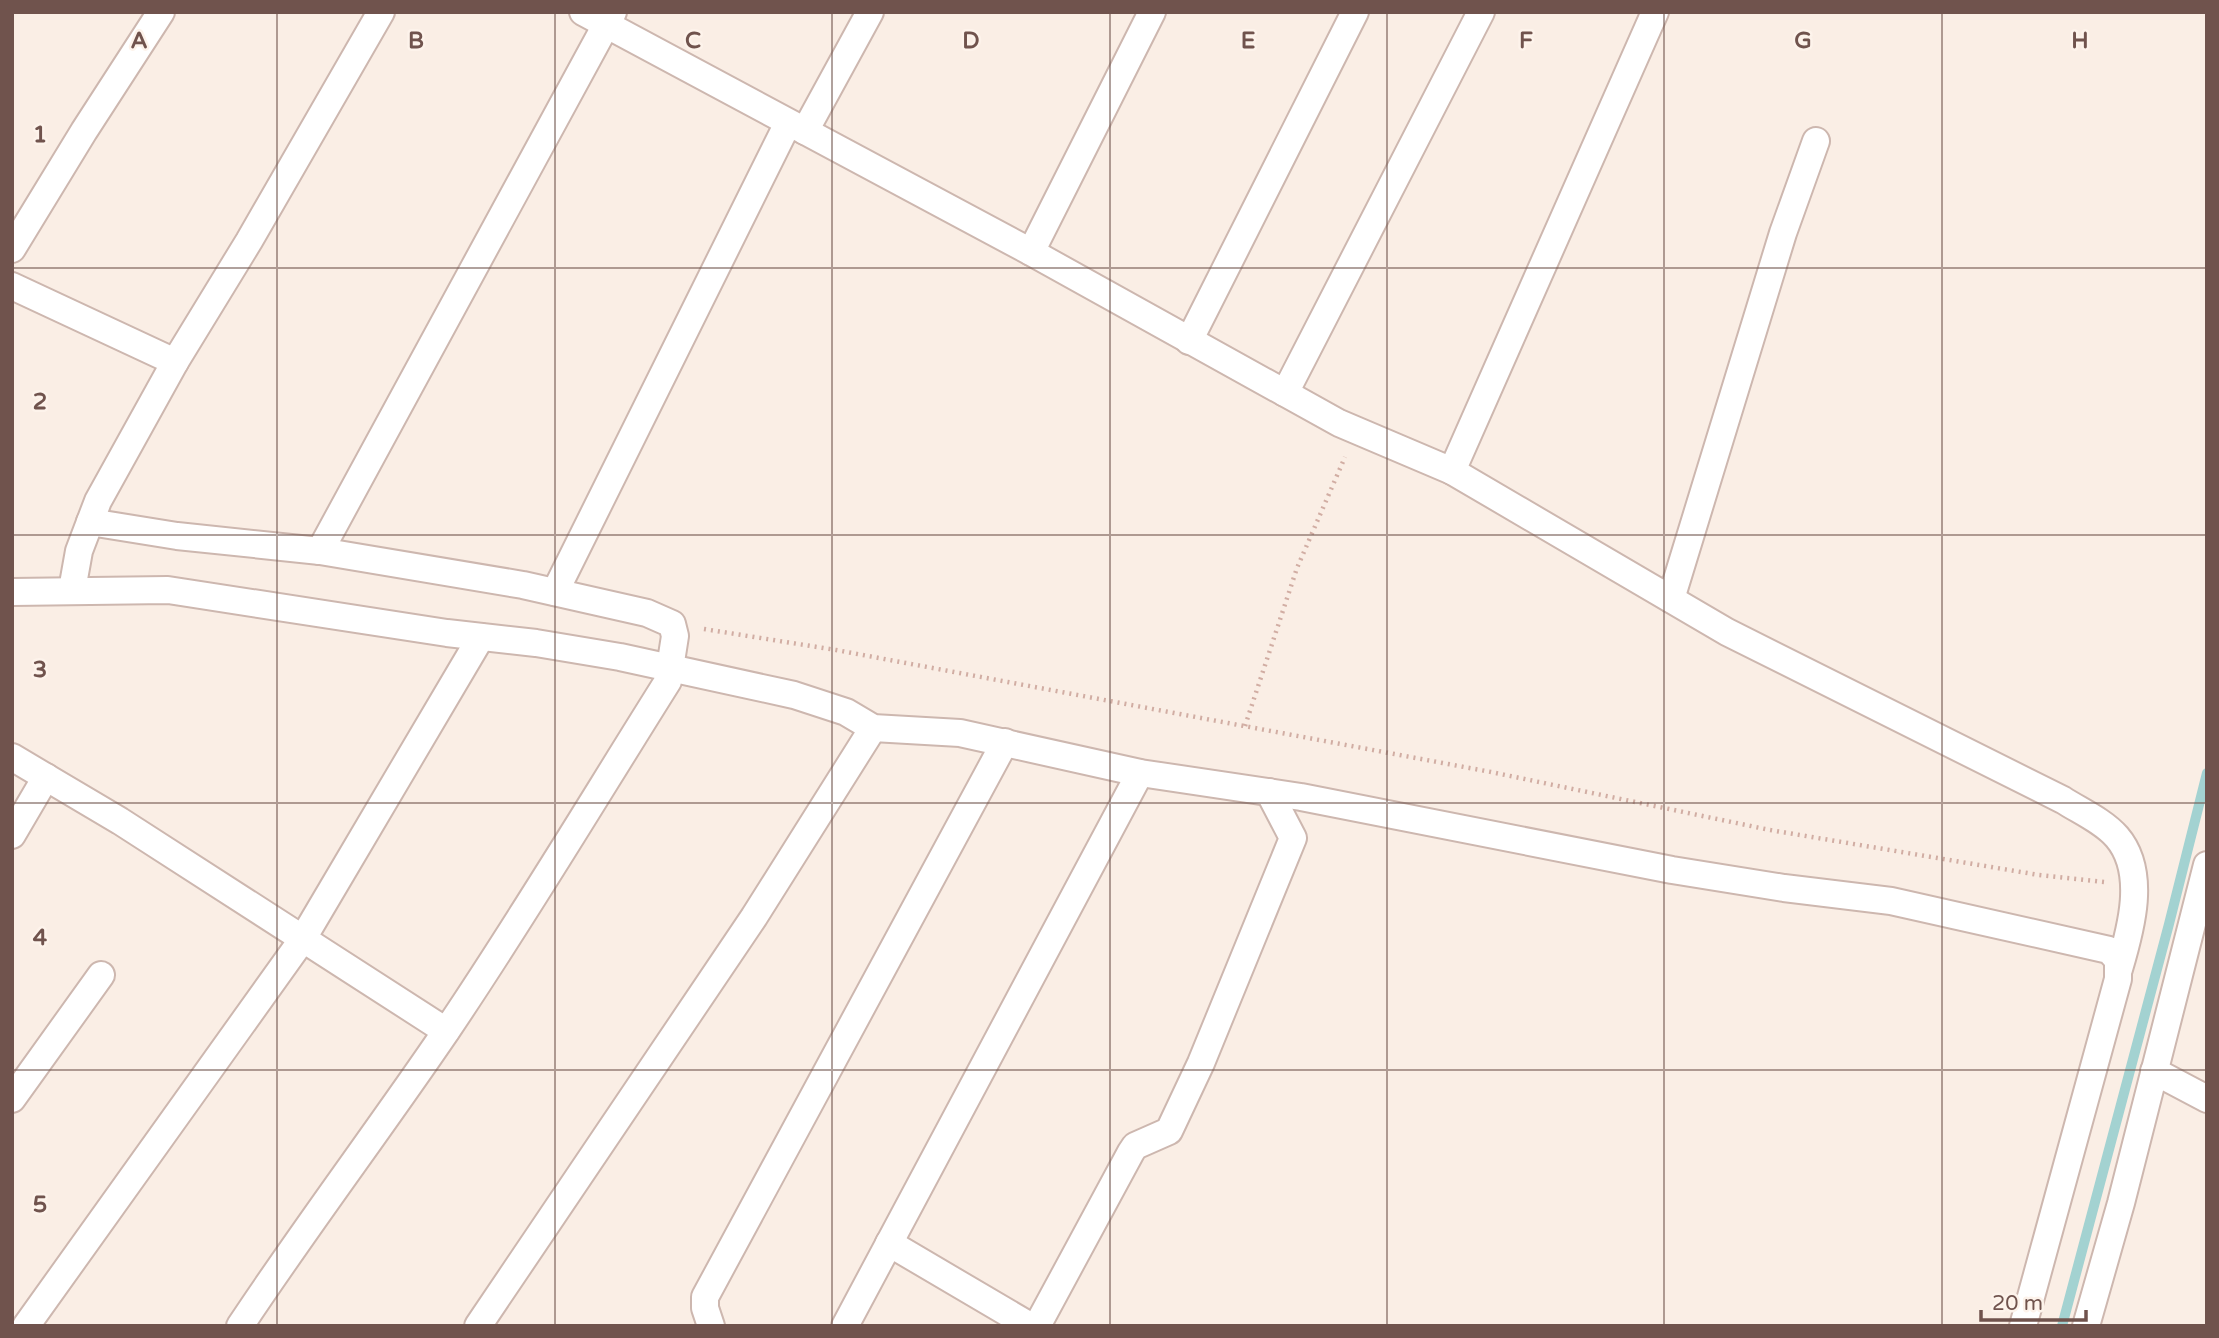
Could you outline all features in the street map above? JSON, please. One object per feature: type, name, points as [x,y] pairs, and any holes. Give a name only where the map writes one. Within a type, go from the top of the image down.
[{"type":"street","points":[[12,249],[161,12]]},
{"type":"street","points":[[75,572],[98,501],[175,362],[249,241],[381,12]]},
{"type":"street","points":[[555,592],[796,127],[870,12]]},
{"type":"street","points":[[1031,252],[1152,12]]},
{"type":"street","points":[[1189,341],[1355,12]]},
{"type":"street","points":[[1285,394],[1481,12]]},
{"type":"street","points":[[1452,471],[1655,12]]},
{"type":"street","points":[[320,551],[601,16],[796,127],[1031,252],[1285,394],[1356,430],[1452,471],[1727,632],[2063,800],[2109,829],[2117,837],[2130,862],[2133,885],[2130,924],[2118,979],[2023,1326]]},
{"type":"street","points":[[1671,599],[1783,233],[1816,141]]},
{"type":"street","points":[[12,286],[175,362]]},
{"type":"street","points":[[90,522],[177,536],[320,551],[555,592],[648,613],[673,646],[668,681],[446,1031],[298,1239],[240,1326]]},
{"type":"street","points":[[12,592],[75,572],[168,590],[481,637],[536,643],[673,646],[846,712],[873,728],[960,733],[1140,773],[1269,792],[1672,870],[1784,888],[1891,901],[2099,946],[2115,954],[2119,968]]},
{"type":"street","points":[[26,1326],[302,940],[481,637]]},
{"type":"street","points":[[478,1326],[754,917],[873,728]]},
{"type":"street","points":[[711,1326],[705,1308],[705,1297],[1005,742]]},
{"type":"street","points":[[12,757],[120,821],[446,1031]]},
{"type":"street","points":[[845,1326],[1140,773]]},
{"type":"street","points":[[12,835],[46,777]]},
{"type":"street","points":[[1037,1326],[1130,1152],[1135,1146],[1168,1132],[1201,1063],[1293,838],[1269,792]]},
{"type":"street","points":[[2086,1326],[2121,1203],[2154,1070],[2202,907],[2207,865]]},
{"type":"street","points":[[12,1099],[101,975]]},
{"type":"street","points":[[2154,1070],[2207,1099]]},
{"type":"street","points":[[889,1243],[1030,1326]]},
{"type":"path","points":[[1245,726],[1297,568],[1356,430]]},
{"type":"path","points":[[673,646],[836,650],[1491,772],[1770,830],[2039,875],[2133,885]]},
{"type":"waterway","points":[[2062,1326],[2207,773]]}]
